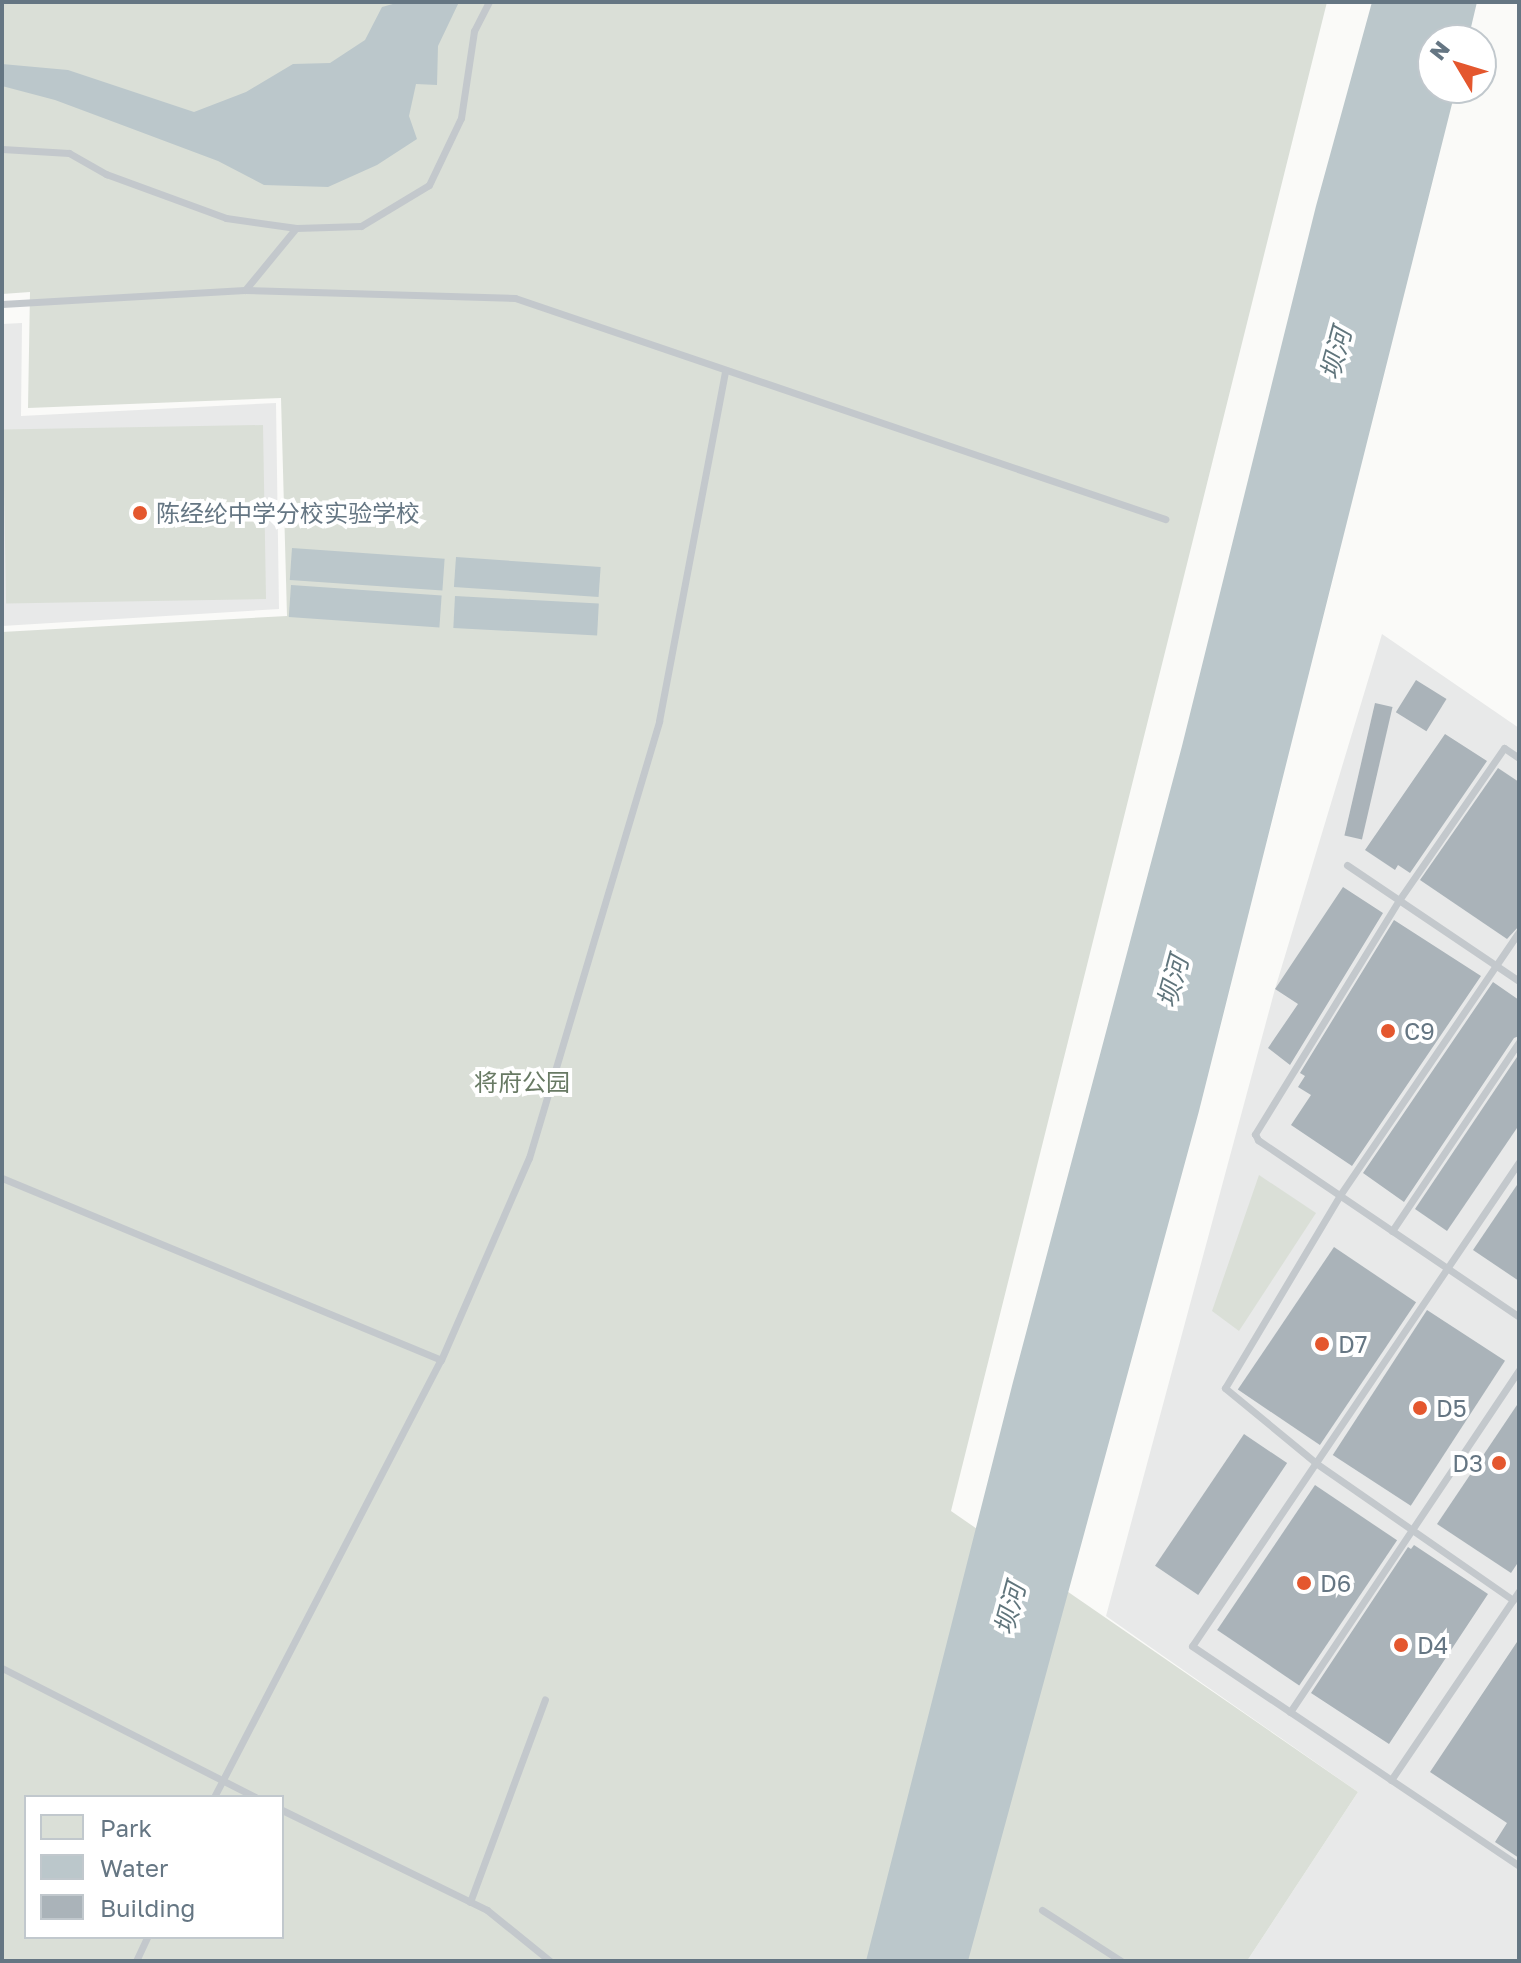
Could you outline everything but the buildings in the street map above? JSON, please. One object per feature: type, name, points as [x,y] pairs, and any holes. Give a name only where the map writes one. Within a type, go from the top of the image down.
[{"type":"lane","points":[[2,149],[69,153],[106,174],[226,218],[296,228],[361,226],[429,185],[461,118],[474,31],[489,2]]},
{"type":"lane","points":[[245,290],[296,228]]},
{"type":"lane","points":[[2,304],[245,290],[515,298],[1165,519]]},
{"type":"lane","points":[[215,1795],[441,1360],[529,1158],[659,721],[725,371]]},
{"type":"lane","points":[[1519,758],[1504,748],[1399,900],[1256,1127],[1258,1140],[1519,1317]]},
{"type":"lane","points":[[1347,865],[1519,981]]},
{"type":"lane","points":[[1513,1600],[1316,1463],[1225,1388],[1340,1195],[1519,932]]},
{"type":"lane","points":[[1392,1231],[1519,1042]]},
{"type":"lane","points":[[1519,1162],[1192,1646],[1519,1866]]},
{"type":"lane","points":[[2,1178],[441,1360]]},
{"type":"lane","points":[[1290,1712],[1519,1370]]},
{"type":"lane","points":[[1391,1780],[1519,1591]]},
{"type":"lane","points":[[2,1668],[251,1795]]},
{"type":"lane","points":[[470,1902],[545,1699]]},
{"type":"lane","points":[[284,1811],[487,1910],[550,1961]]},
{"type":"lane","points":[[1042,1910],[1121,1961]]},
{"type":"lane","points":[[136,1961],[146,1939]]},
{"type":"shaded area","name":"陈经纶中学分校实验学校","points":[[22,323],[21,416],[276,403],[279,609],[2,626],[2,324]]},
{"type":"shaded area","points":[[1382,634],[1519,728],[1519,1961],[1247,1961],[1358,1792],[1106,1616],[1275,989]]},
{"type":"green space","name":"将府公园","points":[[2,2],[1327,2],[951,1511],[1358,1792],[1247,1961],[2,1961],[2,632],[287,616],[281,398],[28,408],[30,292],[2,294]]},
{"type":"green space","name":"陈经纶中学分校实验学校","points":[[263,425],[266,599],[6,604],[3,430]]},
{"type":"green space","points":[[1259,1175],[1316,1213],[1239,1331],[1212,1311]]},
{"type":"water","points":[[400,2],[459,2],[438,46],[437,85],[416,84],[409,116],[417,139],[377,165],[328,187],[264,185],[218,161],[55,100],[2,86],[2,64],[68,70],[194,112],[246,92],[293,64],[330,63],[365,40],[382,7]]},
{"type":"water","name":"坝河","points":[[1372,2],[1477,2],[1472,24],[1417,24],[1417,104],[1452,104],[1199,1111],[968,1961],[866,1961],[1013,1382],[1182,746],[1316,206]]},
{"type":"water","points":[[292,548],[445,559],[442,591],[290,580]]},
{"type":"water","points":[[456,557],[601,567],[599,597],[454,587]]},
{"type":"water","points":[[291,585],[442,596],[439,627],[289,617]]},
{"type":"water","points":[[455,596],[599,604],[597,635],[453,628]]},
{"type":"place","name":"陈经纶中学分校实验学校","points":[[140,513]]},
{"type":"place","name":"C9","points":[[1388,1031]]},
{"type":"place","name":"D7","points":[[1322,1344]]},
{"type":"place","name":"D5","points":[[1420,1408]]},
{"type":"place","name":"D3","points":[[1499,1463]]},
{"type":"place","name":"D6","points":[[1304,1583]]},
{"type":"place","name":"D4","points":[[1401,1645]]}]
